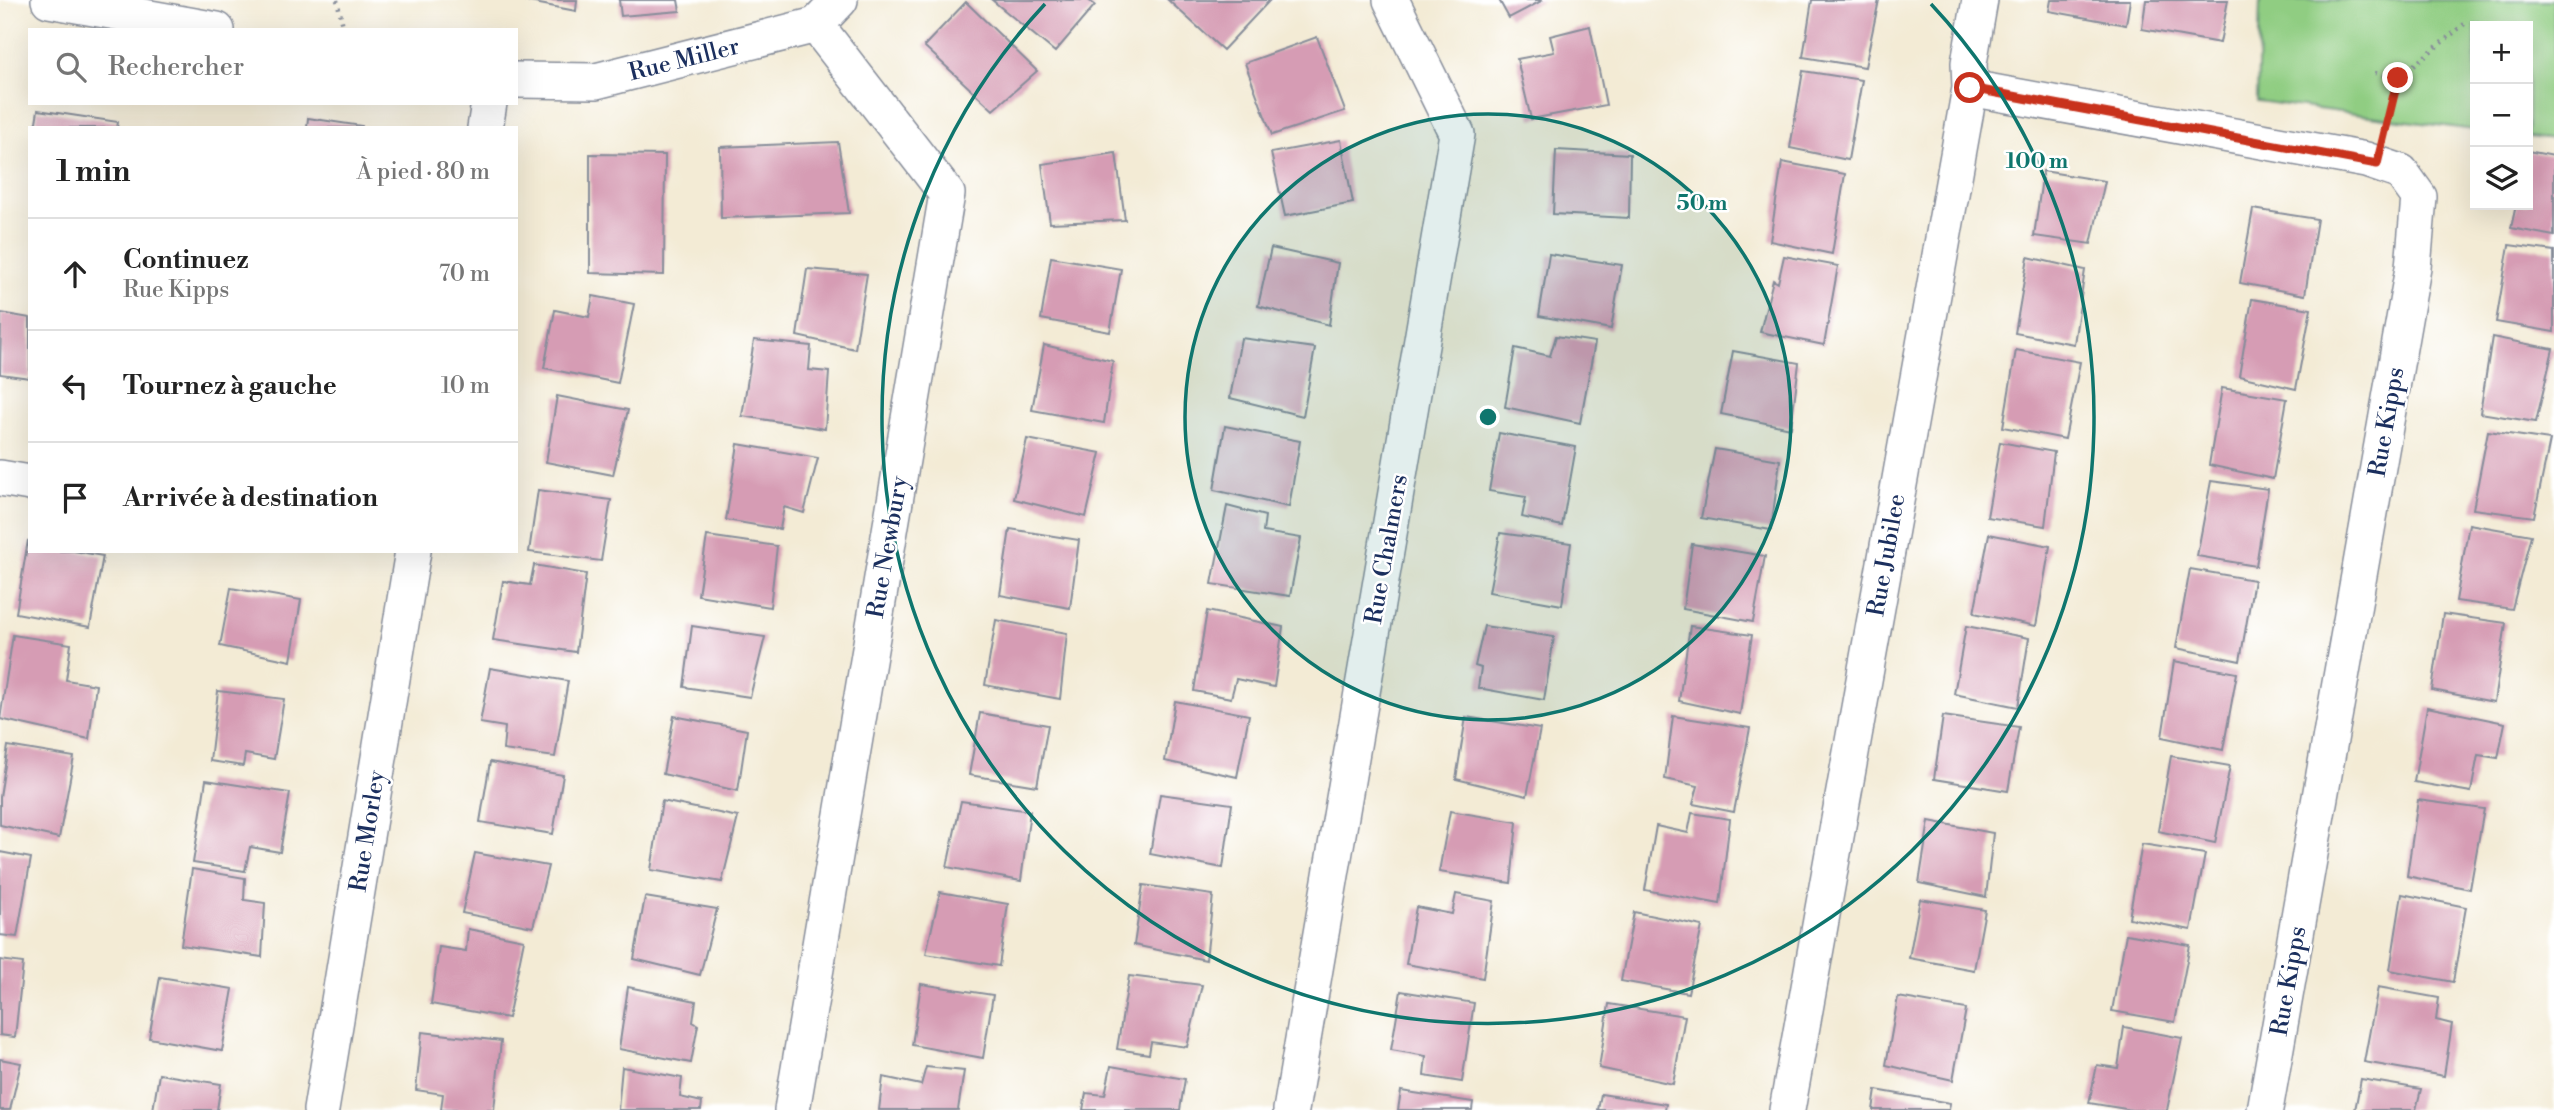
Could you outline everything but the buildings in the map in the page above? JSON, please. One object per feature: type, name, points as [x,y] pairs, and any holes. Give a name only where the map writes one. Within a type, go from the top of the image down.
[{"type":"street","points":[[49,0],[205,28]]},
{"type":"street","points":[[816,25],[840,0]]},
{"type":"street","name":"Rue Chalmers","points":[[1291,1110],[1457,134],[1391,0]]},
{"type":"street","name":"Rue Jubilee","points":[[1787,1110],[1970,88],[1969,63],[1980,0]]},
{"type":"street","name":"Rue Miller","points":[[518,80],[596,81],[816,25]]},
{"type":"street","name":"Rue Newbury","points":[[792,1110],[947,194],[816,25]]},
{"type":"street","name":"Rue Kipps","points":[[1970,88],[2377,164],[2401,172],[2419,197],[2413,268],[2265,1110]]},
{"type":"street","points":[[485,126],[489,105]]},
{"type":"street","points":[[0,478],[28,482]]},
{"type":"street","name":"Rue Morley","points":[[321,1110],[413,553]]},
{"type":"path","points":[[337,0],[344,28]]},
{"type":"path","points":[[2377,164],[2398,78],[2467,22]]},
{"type":"path","points":[[2375,73],[2398,78]]},
{"type":"green space","points":[[2260,0],[2554,0],[2554,140],[2533,138],[2533,21],[2470,21],[2470,129],[2257,101]]},
{"type":"route","points":[[1970,88],[2377,164],[2398,78]]}]
